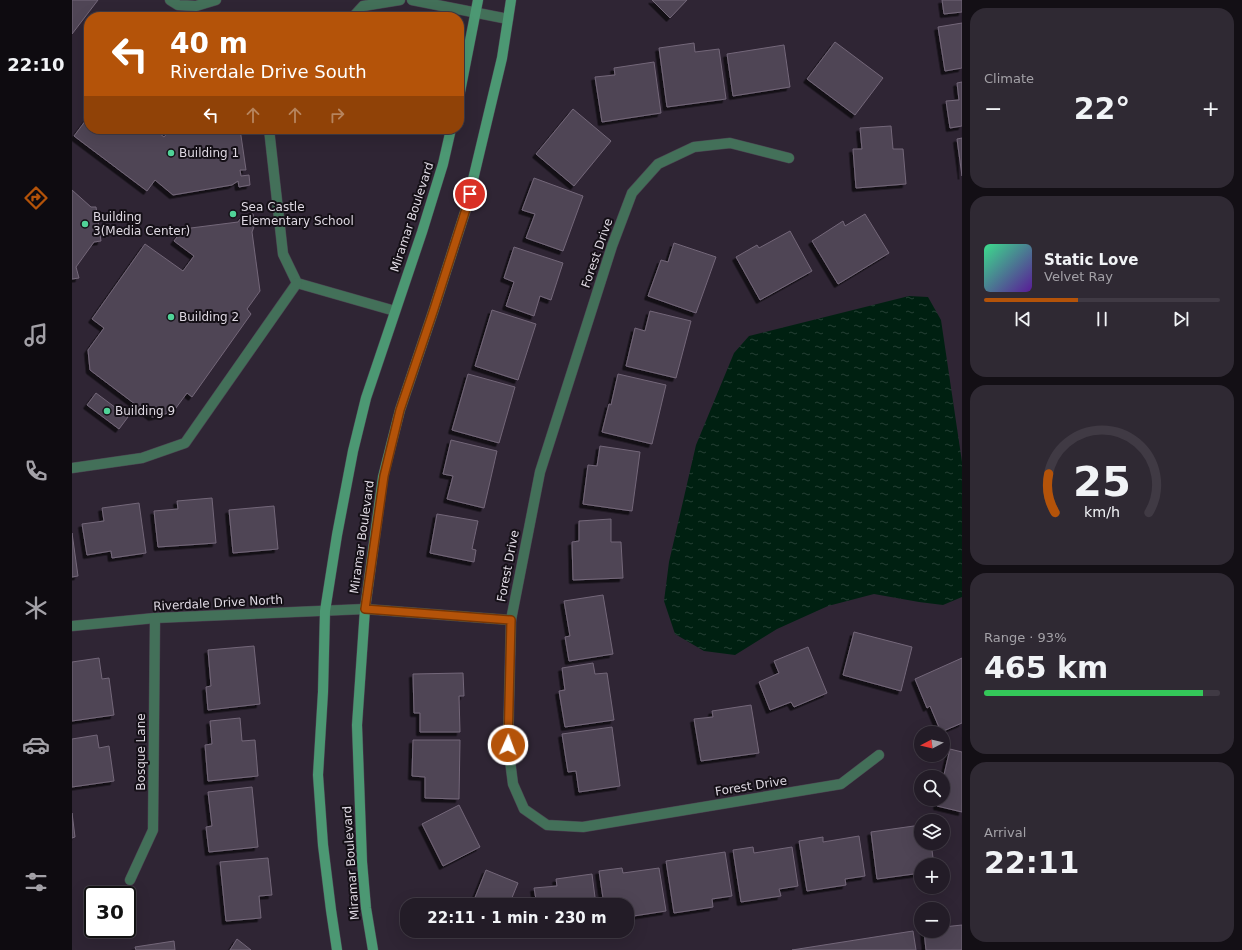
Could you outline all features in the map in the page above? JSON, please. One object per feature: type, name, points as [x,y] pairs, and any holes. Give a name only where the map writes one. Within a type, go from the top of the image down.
[{"type":"street","points":[[170,0],[178,5],[196,6],[216,0]]},
{"type":"street","points":[[358,12],[363,6],[400,0]]},
{"type":"street","points":[[412,0],[508,19]]},
{"type":"street","points":[[464,72],[478,0]]},
{"type":"street","name":"Miramar Boulevard","points":[[373,950],[366,908],[362,862],[357,725],[365,609],[384,476],[400,410],[466,209],[502,58],[511,0]]},
{"type":"street","points":[[270,134],[283,254],[297,283],[395,311]]},
{"type":"street","name":"Miramar Boulevard","points":[[337,950],[323,844],[318,775],[326,611],[337,535],[355,443],[366,398],[438,179],[450,134]]},
{"type":"street","name":"Forest Drive","points":[[789,158],[730,143],[694,147],[658,164],[632,192],[612,246],[540,472],[511,620],[508,745],[513,784],[524,809],[547,825],[583,827],[841,784],[879,755]]},
{"type":"street","points":[[72,468],[142,458],[185,444],[297,283]]},
{"type":"street","name":"Riverdale Drive North","points":[[72,626],[155,618],[365,609],[511,620]]},
{"type":"street","name":"Bosque Lane","points":[[130,880],[153,830],[155,618]]},
{"type":"water","points":[[909,296],[928,297],[941,320],[962,462],[962,597],[943,605],[874,594],[828,606],[777,629],[735,655],[704,651],[675,634],[664,601],[669,562],[696,445],[734,353],[749,336]]},
{"type":"building","points":[[72,0],[98,0],[89,12],[84,12],[84,18],[72,34]]},
{"type":"building","points":[[652,0],[687,0],[670,18]]},
{"type":"building","points":[[942,0],[962,0],[962,12],[944,14]]},
{"type":"building","points":[[962,23],[962,68],[945,71],[938,27]]},
{"type":"building","points":[[835,42],[883,78],[855,115],[807,79]]},
{"type":"building","points":[[694,43],[695,52],[719,49],[726,99],[667,107],[659,48]]},
{"type":"building","points":[[784,45],[790,87],[733,96],[727,54]]},
{"type":"building","points":[[654,62],[661,113],[602,122],[595,77],[615,75],[614,68]]},
{"type":"building","points":[[962,82],[962,126],[950,128],[946,101],[959,100],[957,83]]},
{"type":"building","points":[[573,109],[611,141],[574,186],[536,154]]},
{"type":"building","name":"Building 1","points":[[84,123],[84,134],[160,134],[164,137],[167,134],[241,134],[246,170],[240,170],[241,176],[249,175],[250,185],[239,187],[238,181],[232,185],[173,195],[155,180],[147,191],[74,136]]},
{"type":"building","points":[[891,126],[893,149],[903,149],[906,184],[856,188],[853,149],[862,149],[860,128]]},
{"type":"building","points":[[962,138],[962,176],[957,139]]},
{"type":"building","points":[[534,178],[583,196],[563,251],[526,238],[535,214],[522,210]]},
{"type":"building","name":"Building 3(Media Center)","points":[[72,190],[91,207],[96,207],[101,241],[94,242],[76,267],[79,278],[72,279]]},
{"type":"building","name":"Building 2","points":[[253,214],[255,224],[252,232],[260,291],[247,309],[251,314],[192,397],[187,393],[173,412],[152,417],[90,370],[88,350],[104,328],[92,319],[145,244],[183,271],[194,256],[174,241],[183,229],[238,222],[243,215]]},
{"type":"building","points":[[865,214],[889,253],[838,284],[812,241],[843,221],[845,226]]},
{"type":"building","points":[[790,231],[812,271],[760,300],[736,257],[757,245],[759,248]]},
{"type":"building","points":[[674,243],[716,257],[696,313],[648,296],[661,260],[668,262]]},
{"type":"building","points":[[514,247],[563,263],[551,300],[540,296],[534,316],[506,306],[514,282],[504,278]]},
{"type":"building","points":[[492,310],[536,324],[518,380],[475,366]]},
{"type":"building","points":[[650,311],[691,321],[676,378],[626,366],[635,328],[645,331]]},
{"type":"building","points":[[468,374],[515,387],[499,443],[452,430]]},
{"type":"building","points":[[618,374],[666,385],[652,444],[602,432],[609,404],[611,405]]},
{"type":"building","name":"Building 9","points":[[96,393],[128,417],[119,429],[87,405]]},
{"type":"building","points":[[451,440],[497,451],[484,508],[447,499],[453,476],[443,474]]},
{"type":"building","points":[[600,446],[640,452],[632,511],[583,504],[588,465],[597,466]]},
{"type":"building","points":[[212,498],[216,543],[158,547],[154,511],[178,509],[177,501]]},
{"type":"building","points":[[139,503],[146,553],[112,558],[111,551],[87,555],[82,524],[104,521],[102,508]]},
{"type":"building","points":[[274,506],[278,549],[233,553],[229,510]]},
{"type":"building","points":[[437,514],[478,521],[472,549],[476,550],[474,562],[430,553]]},
{"type":"building","points":[[611,519],[611,542],[621,542],[623,578],[573,580],[572,542],[579,541],[579,521]]},
{"type":"building","points":[[72,533],[78,576],[72,577]]},
{"type":"building","points":[[603,595],[613,654],[569,661],[565,637],[570,636],[564,601]]},
{"type":"building","points":[[854,632],[912,647],[901,691],[843,675]]},
{"type":"building","points":[[254,646],[260,704],[208,710],[206,687],[211,686],[208,650]]},
{"type":"building","points":[[808,647],[827,693],[794,707],[791,702],[770,710],[759,682],[779,673],[774,661]]},
{"type":"building","points":[[99,658],[102,679],[109,678],[114,715],[72,721],[72,662]]},
{"type":"building","points":[[962,658],[962,723],[950,728],[950,726],[938,726],[930,706],[927,708],[915,679]]},
{"type":"building","points":[[593,663],[595,674],[607,673],[614,720],[565,727],[559,691],[565,690],[562,668]]},
{"type":"building","points":[[463,673],[464,696],[459,696],[460,732],[420,732],[420,713],[414,713],[413,674]]},
{"type":"building","points":[[751,705],[759,753],[701,761],[694,719],[713,717],[712,711]]},
{"type":"building","points":[[240,718],[242,741],[255,740],[258,776],[208,781],[205,745],[212,744],[210,721]]},
{"type":"building","points":[[612,727],[620,786],[579,792],[576,771],[568,772],[562,734]]},
{"type":"building","points":[[97,735],[99,748],[109,746],[114,781],[72,787],[72,739]]},
{"type":"building","points":[[413,740],[460,740],[459,799],[425,798],[425,777],[412,776]]},
{"type":"building","points":[[950,749],[962,752],[962,812],[937,806],[950,806],[950,770],[945,770],[947,762],[950,762]]},
{"type":"building","points":[[252,787],[258,847],[209,852],[206,827],[212,826],[208,792]]},
{"type":"building","points":[[459,805],[480,847],[443,866],[422,824]]},
{"type":"building","points":[[72,813],[75,837],[72,838]]},
{"type":"building","points":[[914,826],[914,850],[932,850],[933,858],[914,858],[914,874],[877,879],[871,832]]},
{"type":"building","points":[[859,836],[865,876],[845,879],[846,885],[807,891],[799,841],[823,837],[823,842]]},
{"type":"building","points":[[753,847],[754,853],[792,847],[798,886],[779,889],[781,896],[741,902],[733,850]]},
{"type":"building","points":[[725,852],[732,896],[712,899],[713,907],[674,913],[666,861]]},
{"type":"building","points":[[268,858],[272,895],[259,896],[261,918],[226,921],[220,862]]},
{"type":"building","points":[[622,868],[623,873],[659,868],[666,911],[634,916],[634,898],[603,898],[599,871]]},
{"type":"building","points":[[486,870],[518,883],[512,898],[475,898]]},
{"type":"building","points":[[592,874],[595,898],[536,898],[534,888],[557,886],[556,879]]},
{"type":"building","points":[[962,925],[962,950],[926,950],[925,938],[950,938],[950,926]]},
{"type":"building","points":[[913,931],[916,950],[792,950]]},
{"type":"building","points":[[237,939],[251,950],[230,950]]},
{"type":"building","points":[[174,941],[175,950],[136,950],[135,947]]},
{"type":"place","name":"Building 1","points":[[171,153]]},
{"type":"place","name":"Sea Castle Elementary School","points":[[233,214]]},
{"type":"place","name":"Building 3(Media Center)","points":[[85,224]]},
{"type":"place","name":"Building 2","points":[[171,317]]},
{"type":"place","name":"Building 9","points":[[107,411]]},
{"type":"route","points":[[470,194],[434,309],[400,410],[384,476],[365,609],[511,620],[508,745]]}]
